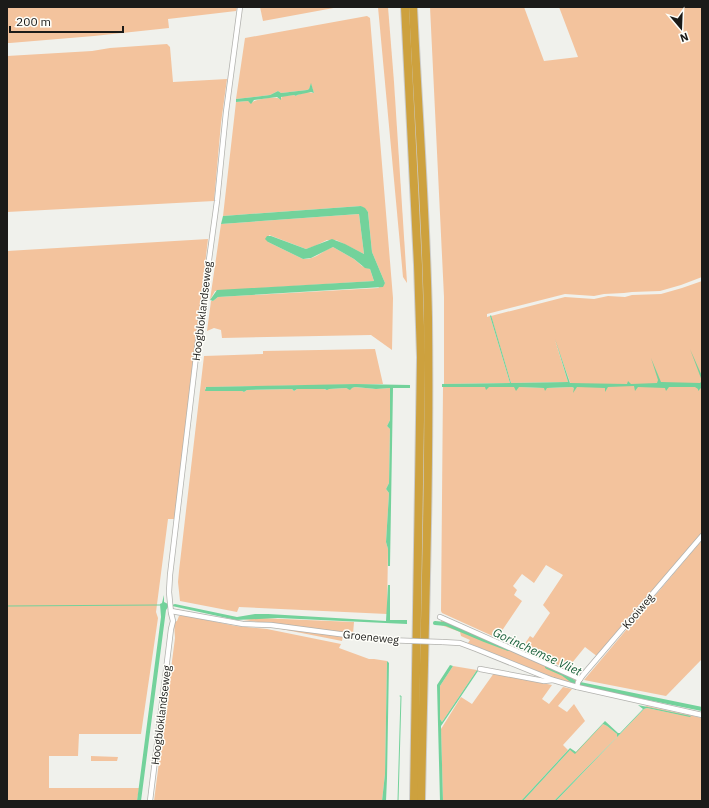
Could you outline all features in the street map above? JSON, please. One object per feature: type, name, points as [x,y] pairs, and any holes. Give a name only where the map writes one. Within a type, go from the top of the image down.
[{"type":"highway","points":[[404,7],[418,265],[421,357],[414,801]]},
{"type":"highway","points":[[413,7],[425,230],[428,324],[428,435],[422,801]]},
{"type":"street","name":"Hoogbloklandseweg","points":[[150,801],[173,621],[169,592],[173,551],[240,7]]},
{"type":"street","name":"Kooiweg","points":[[578,683],[702,536]]},
{"type":"street","name":"Groeneweg","points":[[171,609],[183,613],[243,624],[285,627],[384,640],[460,643],[476,648],[553,680]]},
{"type":"street","name":"Groeneweg","points":[[440,617],[578,683]]},
{"type":"street","name":"Groeneweg","points":[[480,669],[544,681],[553,680],[578,683],[702,715]]},
{"type":"shaded area","points":[[7,7],[237,7],[236,11],[168,19],[169,28],[7,43]]},
{"type":"shaded area","points":[[260,7],[339,7],[263,21]]},
{"type":"shaded area","points":[[378,7],[388,7],[407,283],[403,277]]},
{"type":"shaded area","points":[[430,7],[524,7],[544,61],[578,57],[559,7],[702,7],[702,277],[660,291],[604,294],[594,296],[565,294],[487,314],[487,317],[490,316],[510,383],[444,384],[444,297]]},
{"type":"shaded area","points":[[367,16],[370,18],[393,298],[392,350],[371,335],[222,338],[221,330],[214,328],[207,331],[211,301],[218,297],[378,288],[385,283],[372,252],[368,212],[361,206],[223,216],[236,102],[248,101],[251,103],[265,98],[281,99],[282,96],[296,96],[307,92],[314,93],[311,84],[307,90],[281,93],[278,91],[270,95],[236,99],[245,38]]},
{"type":"shaded area","points":[[167,44],[170,47],[173,82],[227,79],[221,123],[214,201],[7,212],[7,56],[92,51],[110,48]]},
{"type":"shaded area","points":[[311,83],[314,93],[311,92],[296,96],[281,97],[281,100],[277,97],[254,100],[251,104],[248,101],[236,102],[236,99],[270,95],[278,91],[281,93],[307,90],[309,89]]},
{"type":"shaded area","points":[[361,206],[368,212],[372,252],[385,283],[383,287],[218,297],[213,301],[210,300],[217,290],[374,281],[370,269],[365,268],[354,259],[333,247],[311,258],[303,259],[268,242],[265,239],[267,236],[271,236],[306,249],[332,239],[364,254],[359,214],[221,224],[223,216]]},
{"type":"shaded area","points":[[359,214],[364,254],[336,240],[327,240],[306,249],[269,235],[268,242],[303,259],[315,257],[333,247],[354,259],[362,266],[370,269],[374,281],[215,291],[210,300],[221,224]]},
{"type":"shaded area","points":[[208,239],[175,519],[168,519],[156,612],[158,618],[141,734],[79,734],[78,756],[49,756],[49,788],[139,788],[137,801],[7,801],[7,251]]},
{"type":"shaded area","points":[[702,281],[702,534],[598,657],[585,647],[567,669],[522,648],[530,636],[533,638],[550,613],[543,605],[563,575],[546,565],[534,583],[522,574],[513,586],[517,590],[514,595],[522,601],[497,638],[442,613],[443,387],[574,388],[577,386],[571,385],[555,340],[568,382],[511,383],[491,316],[565,297],[594,299],[608,296],[625,297],[632,295],[661,294]]},
{"type":"shaded area","points":[[491,315],[511,383],[568,382],[555,339],[570,383],[627,384],[628,381],[631,384],[657,383],[658,380],[651,358],[661,382],[700,383],[702,381],[702,387],[698,391],[695,387],[669,387],[666,391],[665,388],[638,387],[635,391],[634,386],[608,387],[605,392],[605,388],[577,387],[573,393],[574,388],[572,387],[547,388],[545,391],[544,388],[519,387],[516,391],[514,387],[489,387],[486,390],[485,387],[442,387],[442,384],[510,383],[490,316]]},
{"type":"shaded area","points":[[375,349],[383,384],[206,387],[205,389],[244,392],[247,390],[292,389],[294,391],[297,389],[326,390],[348,389],[355,387],[376,389],[390,388],[390,420],[387,426],[390,429],[389,483],[386,489],[389,493],[386,542],[388,549],[387,614],[239,607],[237,612],[180,601],[178,582],[179,571],[204,356],[263,354],[263,351]]},
{"type":"shaded area","points":[[690,349],[702,376],[702,381]]},
{"type":"shaded area","points":[[356,384],[410,385],[410,388],[393,388],[390,566],[388,566],[388,549],[386,542],[389,493],[386,489],[389,483],[390,429],[387,426],[390,420],[390,388],[376,389],[355,387],[350,390],[346,388],[327,390],[297,389],[294,391],[292,389],[247,390],[244,392],[205,391],[206,387]]},
{"type":"shaded area","points":[[702,540],[702,659],[666,696],[584,680]]},
{"type":"shaded area","points":[[388,585],[390,585],[390,620],[407,620],[407,624],[278,618],[236,620],[172,606],[175,604],[237,617],[255,614],[268,614],[386,621]]},
{"type":"shaded area","points":[[164,595],[164,602],[168,604],[168,607],[166,610],[141,801],[137,801],[161,617],[160,604],[162,603]]},
{"type":"shaded area","points":[[182,615],[236,626],[267,629],[341,644],[339,648],[369,659],[387,661],[385,774],[382,801],[154,801],[175,638],[174,622],[177,621],[179,616]]},
{"type":"shaded area","points":[[259,618],[354,622],[353,634],[243,620]]},
{"type":"shaded area","points":[[441,619],[577,679],[576,685],[562,681],[468,643],[470,640],[461,636],[460,632],[441,625]]},
{"type":"shaded area","points":[[276,628],[343,636],[342,641]]},
{"type":"shaded area","points":[[387,661],[389,663],[387,778],[386,801],[382,801],[385,774]]},
{"type":"shaded area","points":[[450,665],[453,666],[440,686],[440,719],[442,722],[477,670],[478,671],[441,726],[443,801],[440,801],[437,685]]},
{"type":"shaded area","points":[[453,666],[477,670],[442,722],[440,719],[440,686]]},
{"type":"shaded area","points":[[494,673],[552,685],[542,699],[549,704],[563,687],[572,689],[558,706],[567,712],[574,704],[585,721],[563,745],[568,750],[521,801],[443,801],[441,729],[461,697],[472,704]]},
{"type":"shaded area","points":[[638,705],[691,716],[647,708],[644,709],[556,801],[554,801],[617,737],[617,734],[603,724],[575,754],[570,750],[523,801],[521,801],[570,748],[576,752],[605,721],[618,733],[620,733],[643,709]]},
{"type":"shaded area","points":[[647,706],[702,718],[702,801],[556,801],[644,709],[647,708],[691,717],[645,707]]},
{"type":"shaded area","points":[[603,724],[617,734],[617,737],[554,801],[523,801],[570,750],[575,753]]},
{"type":"shaded area","points":[[91,756],[118,757],[117,761],[91,761]]},
{"type":"waterway","points":[[7,606],[160,605]]},
{"type":"waterway","name":"Gorinchemse Vliet","points":[[435,623],[446,624],[508,649]]},
{"type":"waterway","name":"Gorinchemse Vliet","points":[[547,667],[563,674],[575,683],[702,709]]},
{"type":"waterway","points":[[398,801],[400,696]]}]
